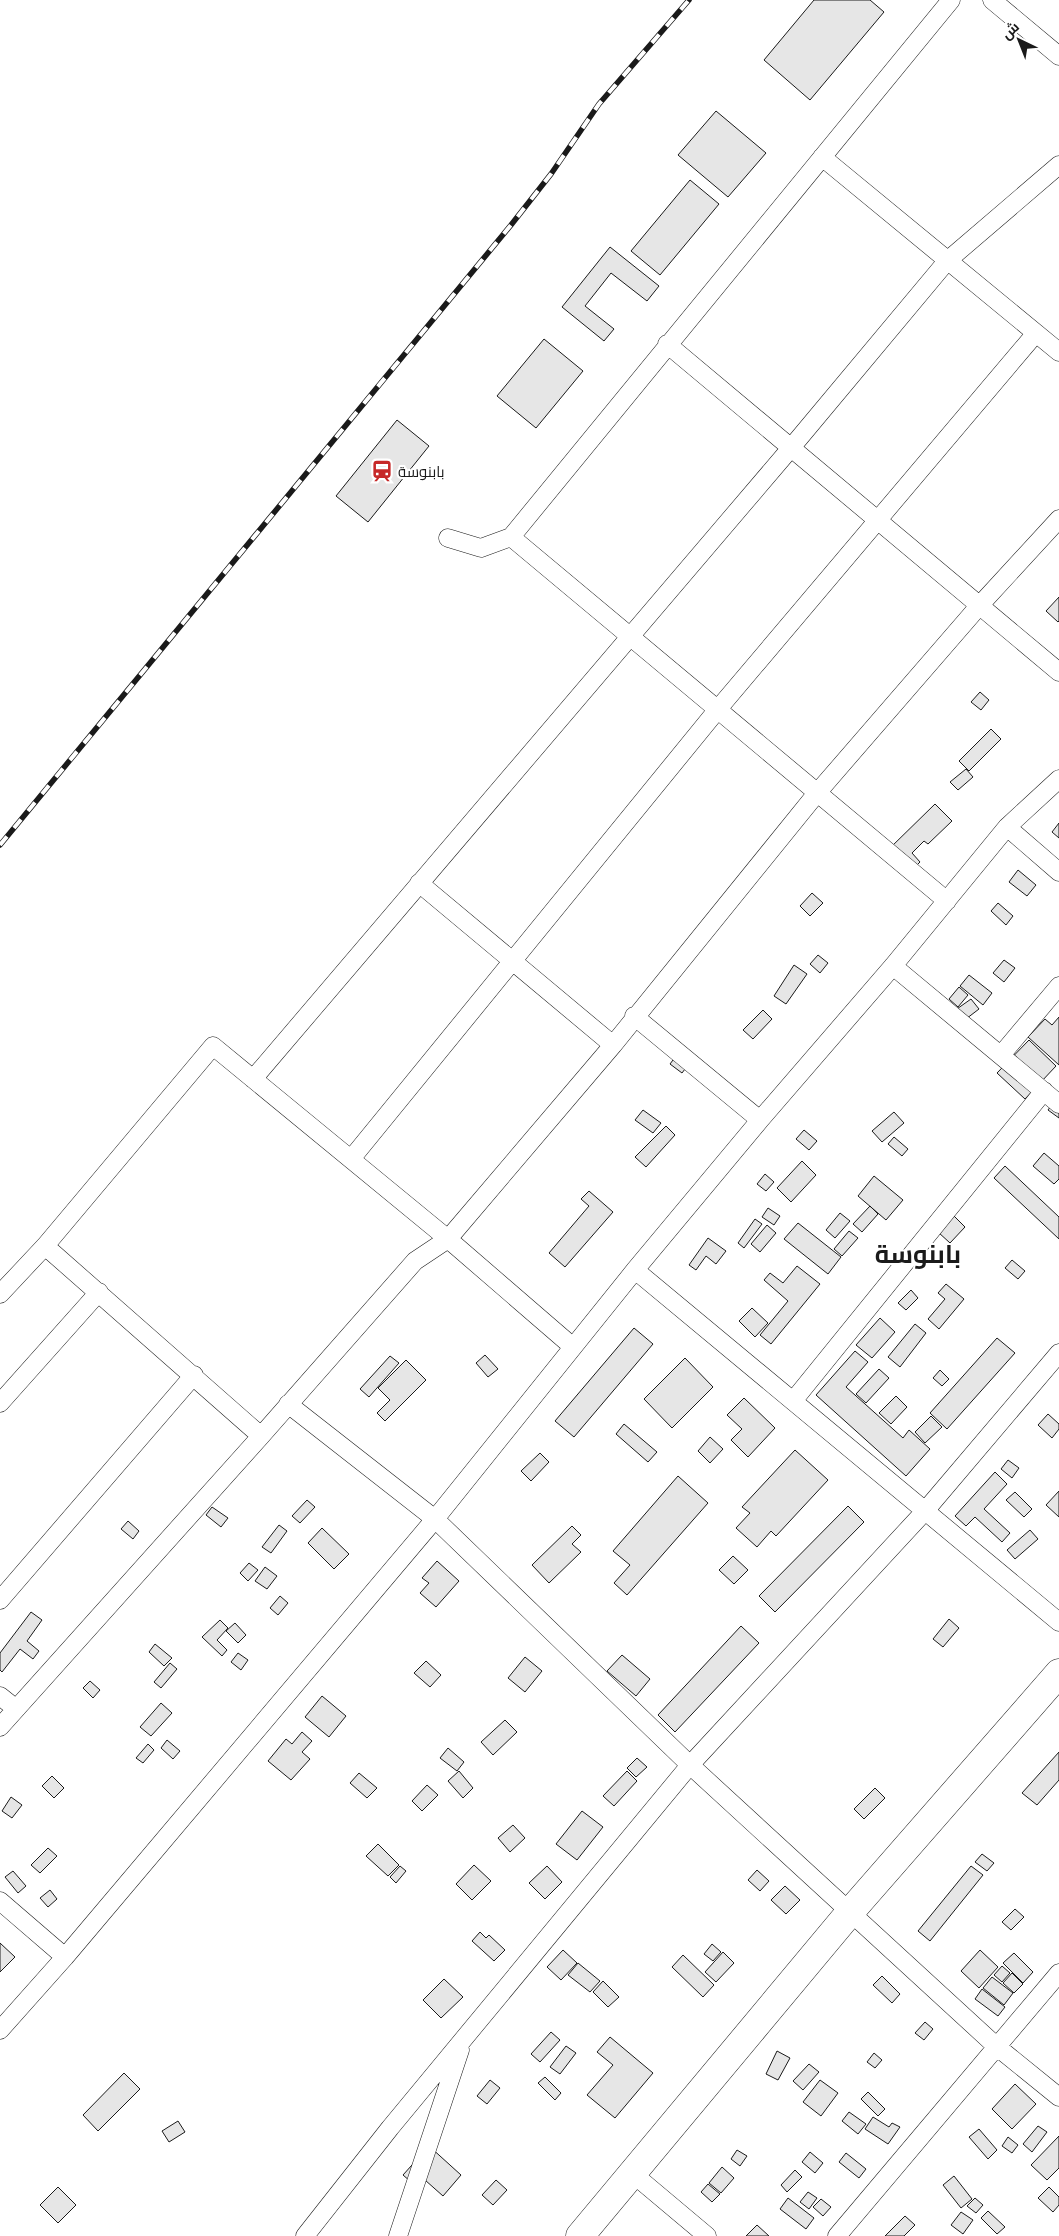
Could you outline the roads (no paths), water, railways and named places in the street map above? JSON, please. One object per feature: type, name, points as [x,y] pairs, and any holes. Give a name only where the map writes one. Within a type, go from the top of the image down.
[{"type":"main road","points":[[580,2236],[851,1911],[1059,1674]]},
{"type":"street","points":[[448,538],[481,548],[511,537],[667,344],[951,0]]},
{"type":"street","points":[[992,0],[1059,56]]},
{"type":"street","points":[[822,157],[1059,352]]},
{"type":"street","points":[[253,1080],[790,449],[947,261],[1059,165]]},
{"type":"street","points":[[351,1159],[718,708],[1036,334]]},
{"type":"street","points":[[667,344],[790,449],[1059,672]]},
{"type":"street","points":[[0,1727],[15,1708],[261,1436],[415,1260],[448,1239],[612,1045],[817,793],[979,606],[1059,519]]},
{"type":"street","points":[[511,537],[631,635],[947,901]]},
{"type":"street","points":[[0,2030],[65,1957],[435,1519],[635,1270],[760,1120],[894,966],[1007,827],[1059,778]]},
{"type":"street","points":[[1007,827],[1059,872]]},
{"type":"street","points":[[419,883],[612,1045]]},
{"type":"street","points":[[894,966],[1059,1104]]},
{"type":"street","points":[[1001,1054],[1059,986]]},
{"type":"street","points":[[634,1016],[760,1120]]},
{"type":"street","points":[[0,1294],[45,1246],[213,1046],[448,1239],[573,1347]]},
{"type":"street","points":[[793,1401],[1044,1091]]},
{"type":"street","points":[[45,1246],[194,1375],[261,1436]]},
{"type":"street","points":[[635,1270],[1059,1622]]},
{"type":"street","points":[[0,1403],[98,1292]]},
{"type":"street","points":[[305,2236],[463,2040],[690,1765],[925,1511],[1059,1353]]},
{"type":"street","points":[[0,1600],[194,1375]]},
{"type":"street","points":[[288,1404],[435,1519],[690,1765],[996,2046],[1059,2097]]},
{"type":"street","points":[[0,1696],[15,1708]]},
{"type":"street","points":[[0,1901],[65,1957]]},
{"type":"street","points":[[837,2236],[1059,1973]]},
{"type":"street","points":[[398,2236],[463,2040]]},
{"type":"street","points":[[632,2173],[707,2236]]},
{"type":"railway","points":[[0,845],[511,225],[551,174],[599,104],[689,0]]},
{"type":"place","name":"بابنوسة","points":[[382,471]]},
{"type":"district","name":"بابنوسة","points":[[918,1254]]}]
